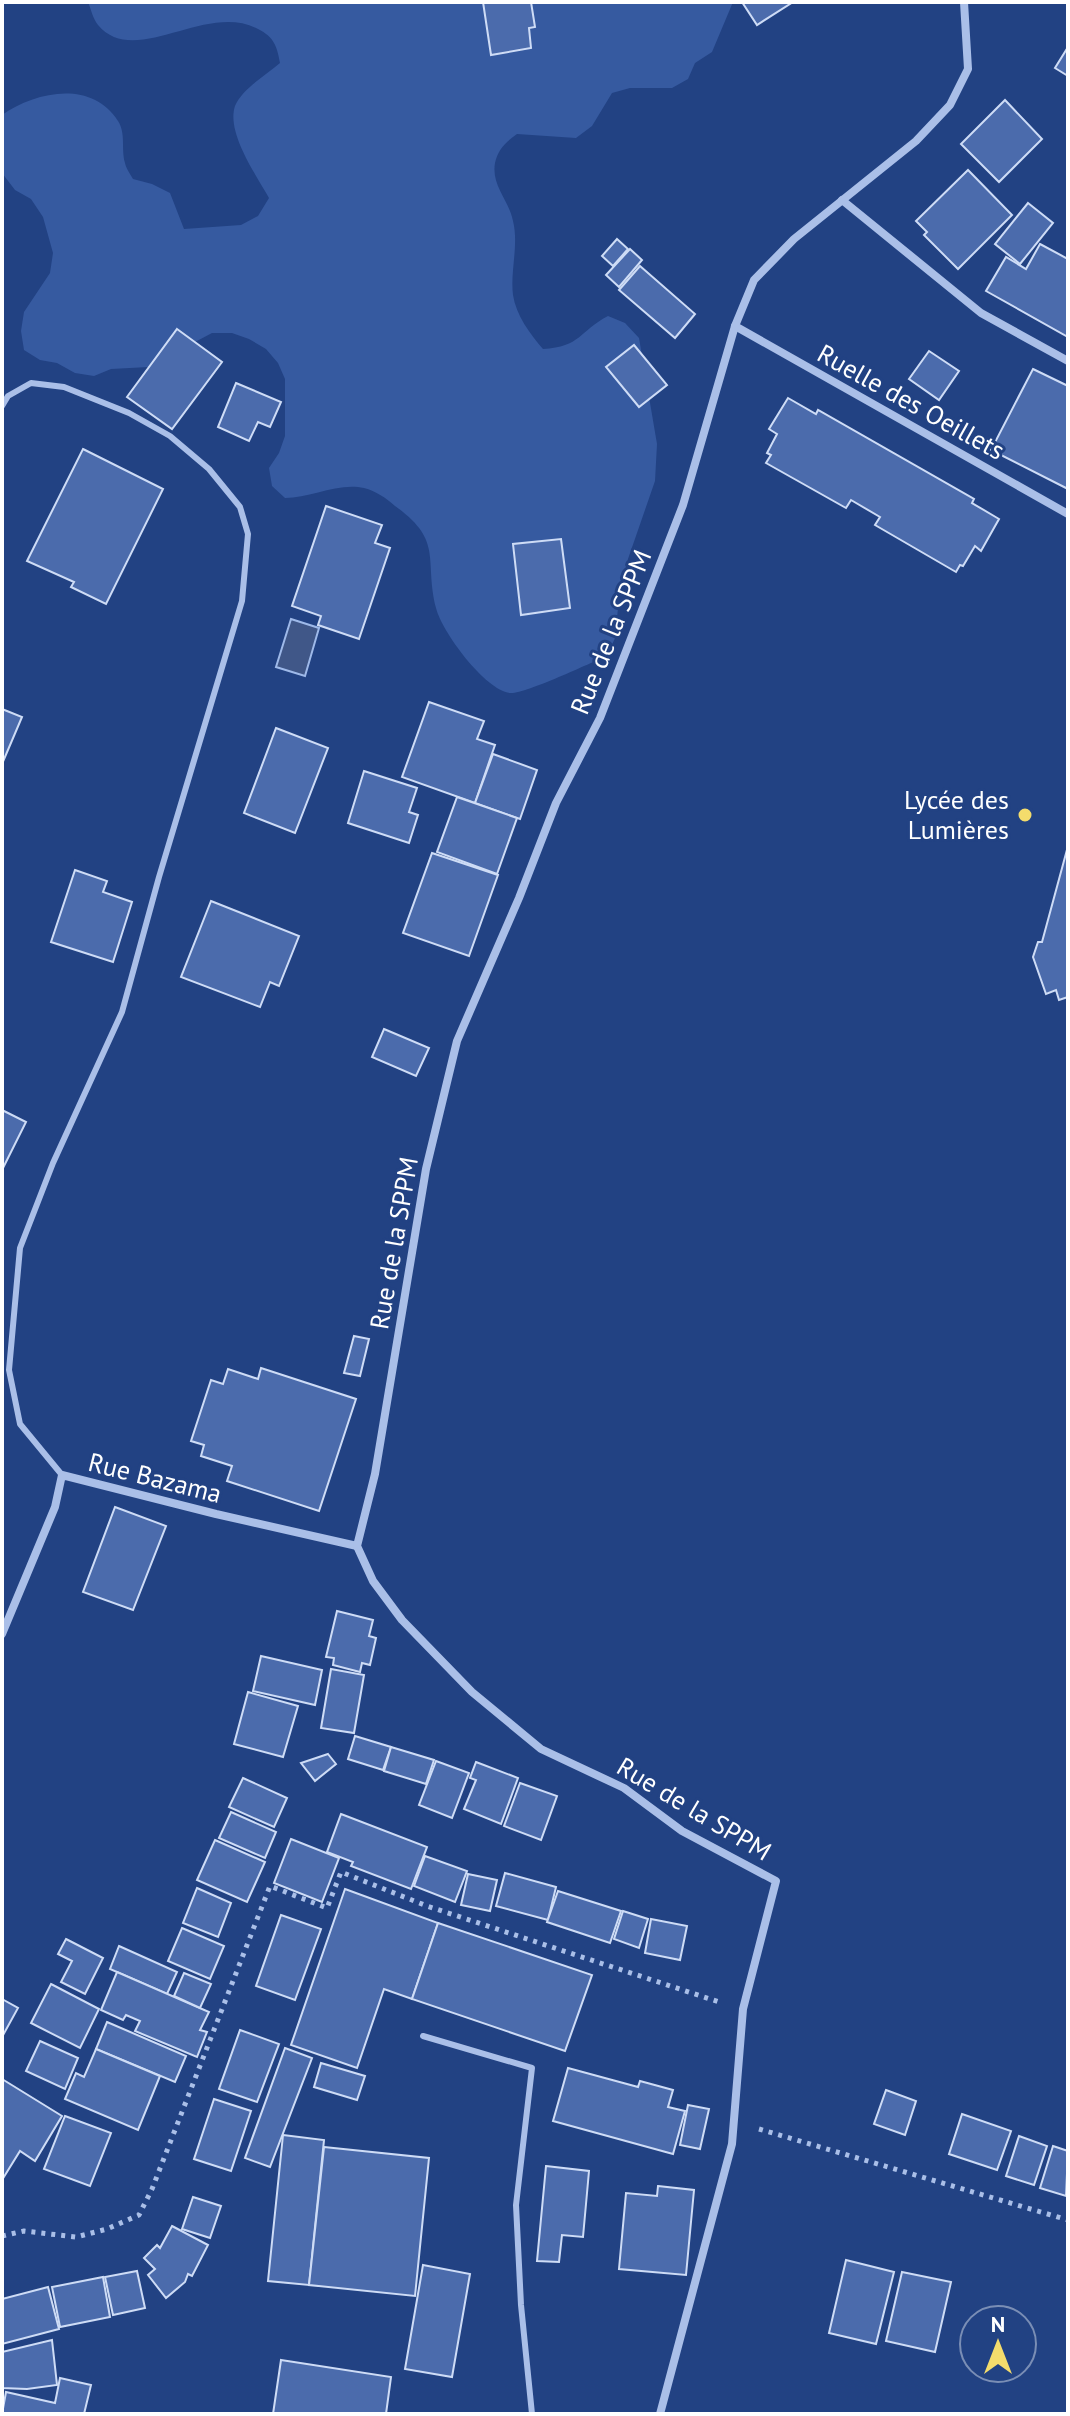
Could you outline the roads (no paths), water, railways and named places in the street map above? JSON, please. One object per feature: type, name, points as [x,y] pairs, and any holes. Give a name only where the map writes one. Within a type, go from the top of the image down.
[{"type":"street","name":"Rue de la SPPM","points":[[660,2414],[732,2144],[743,2009],[776,1881],[682,1831],[624,1788],[541,1749],[472,1692],[402,1620],[373,1581],[357,1546],[375,1474],[426,1169],[457,1041],[556,803],[600,718],[678,518],[735,326],[754,280],[794,239],[916,141],[950,105],[968,69],[964,2]]},
{"type":"street","points":[[842,200],[981,313],[1068,361]]},
{"type":"street","name":"Ruelle des Oeillets","points":[[735,326],[1068,514]]},
{"type":"street","name":"Rue Bazama","points":[[2,1634],[55,1507],[62,1475],[357,1546]]},
{"type":"lane","points":[[2,406],[8,396],[31,383],[64,387],[129,413],[170,436],[209,469],[240,507],[248,534],[242,601],[122,1012],[53,1163],[20,1248],[9,1370],[20,1424],[62,1475]]},
{"type":"lane","points":[[423,2036],[532,2068],[516,2205],[521,2305],[532,2414]]},
{"type":"place","name":"Lycée des Lumières","points":[[1025,815]]}]
